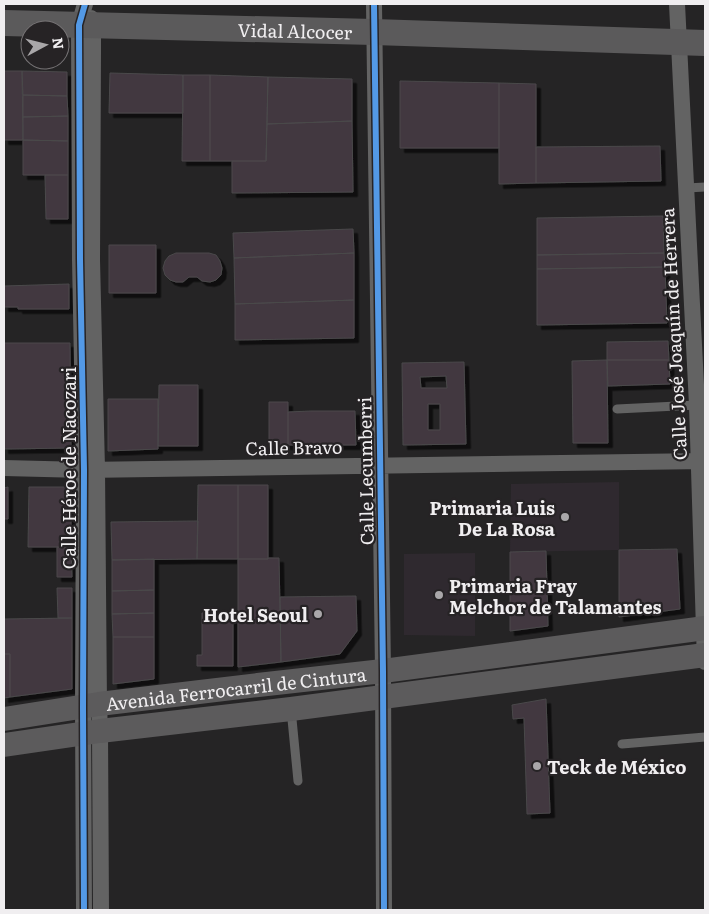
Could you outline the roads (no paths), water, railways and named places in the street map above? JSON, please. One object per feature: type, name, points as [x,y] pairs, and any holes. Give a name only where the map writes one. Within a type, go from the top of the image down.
[{"type":"main road","name":"Vidal Alcocer","points":[[4,23],[86,14],[374,32],[705,43]]},
{"type":"street","name":"Calle Lecumberri","points":[[374,4],[383,671],[384,910]]},
{"type":"street","name":"Calle José Joaquín de Herrera","points":[[676,4],[697,405],[702,461],[705,662]]},
{"type":"street","name":"Calle Héroe de Nacozari","points":[[86,14],[92,260],[90,469],[91,706],[100,910]]},
{"type":"street","name":"Calle Bravo","points":[[4,468],[90,469],[702,461]]},
{"type":"street","name":"Avenida Ferrocarril de Cintura","points":[[4,719],[91,706],[383,671],[704,628]]},
{"type":"street","name":"Avenida Ferrocarril de Cintura","points":[[4,745],[705,655]]},
{"type":"street","name":"Calle Héroe de Nacozari","points":[[84,910],[92,733]]},
{"type":"lane","points":[[686,188],[705,187]]},
{"type":"lane","points":[[617,409],[697,405]]},
{"type":"lane","points":[[291,709],[298,781]]},
{"type":"lane","points":[[622,744],[705,737]]},
{"type":"place","name":"Primaria Luis De La Rosa","points":[[565,517]]},
{"type":"place","name":"Primaria Fray Melchor de Talamantes","points":[[439,595]]},
{"type":"place","name":"Hotel Seoul","points":[[318,614]]},
{"type":"place","name":"Teck de México","points":[[537,766]]}]
